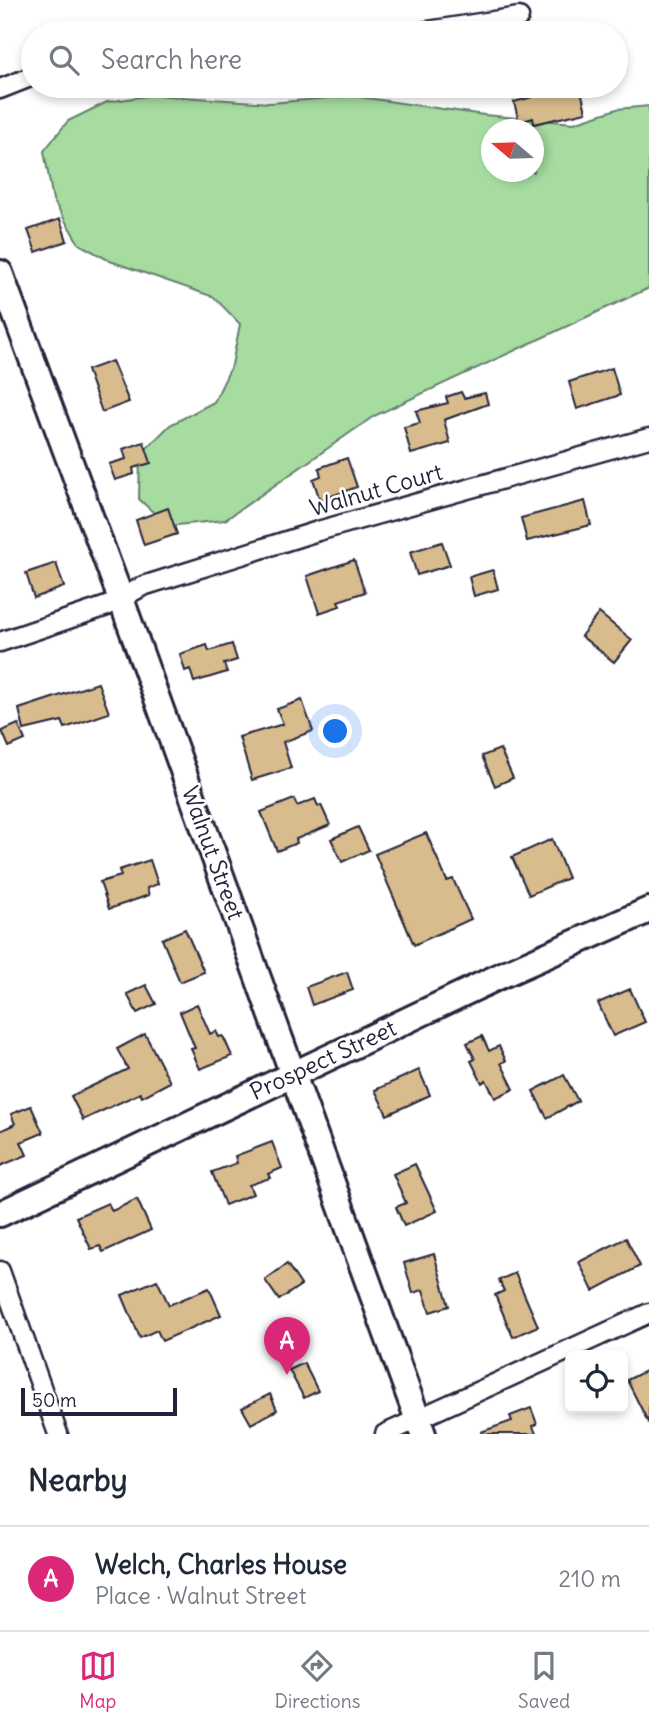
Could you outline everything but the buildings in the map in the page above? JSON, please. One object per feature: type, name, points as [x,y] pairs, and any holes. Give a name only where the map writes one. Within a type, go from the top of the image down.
[{"type":"street","points":[[493,21],[519,17]]},
{"type":"street","points":[[0,89],[21,81]]},
{"type":"street","name":"Walnut Street","points":[[0,273],[121,599],[420,1427]]},
{"type":"street","name":"Walnut Court","points":[[0,642],[107,606],[143,586],[318,531],[649,439]]},
{"type":"street","name":"Prospect Street","points":[[0,1214],[502,975],[649,910]]},
{"type":"street","points":[[0,1271],[58,1434]]},
{"type":"street","points":[[385,1434],[420,1427],[649,1313]]},
{"type":"green space","points":[[133,98],[197,98],[270,103],[367,98],[529,119],[481,119],[481,182],[544,182],[544,120],[574,123],[617,109],[649,106],[649,288],[374,416],[225,520],[168,526],[139,499],[140,455],[170,425],[214,402],[232,365],[240,324],[214,297],[110,261],[79,244],[53,200],[44,151],[68,121],[107,102]]},
{"type":"place","name":"Welch, Charles House","points":[[287,1375]]}]
